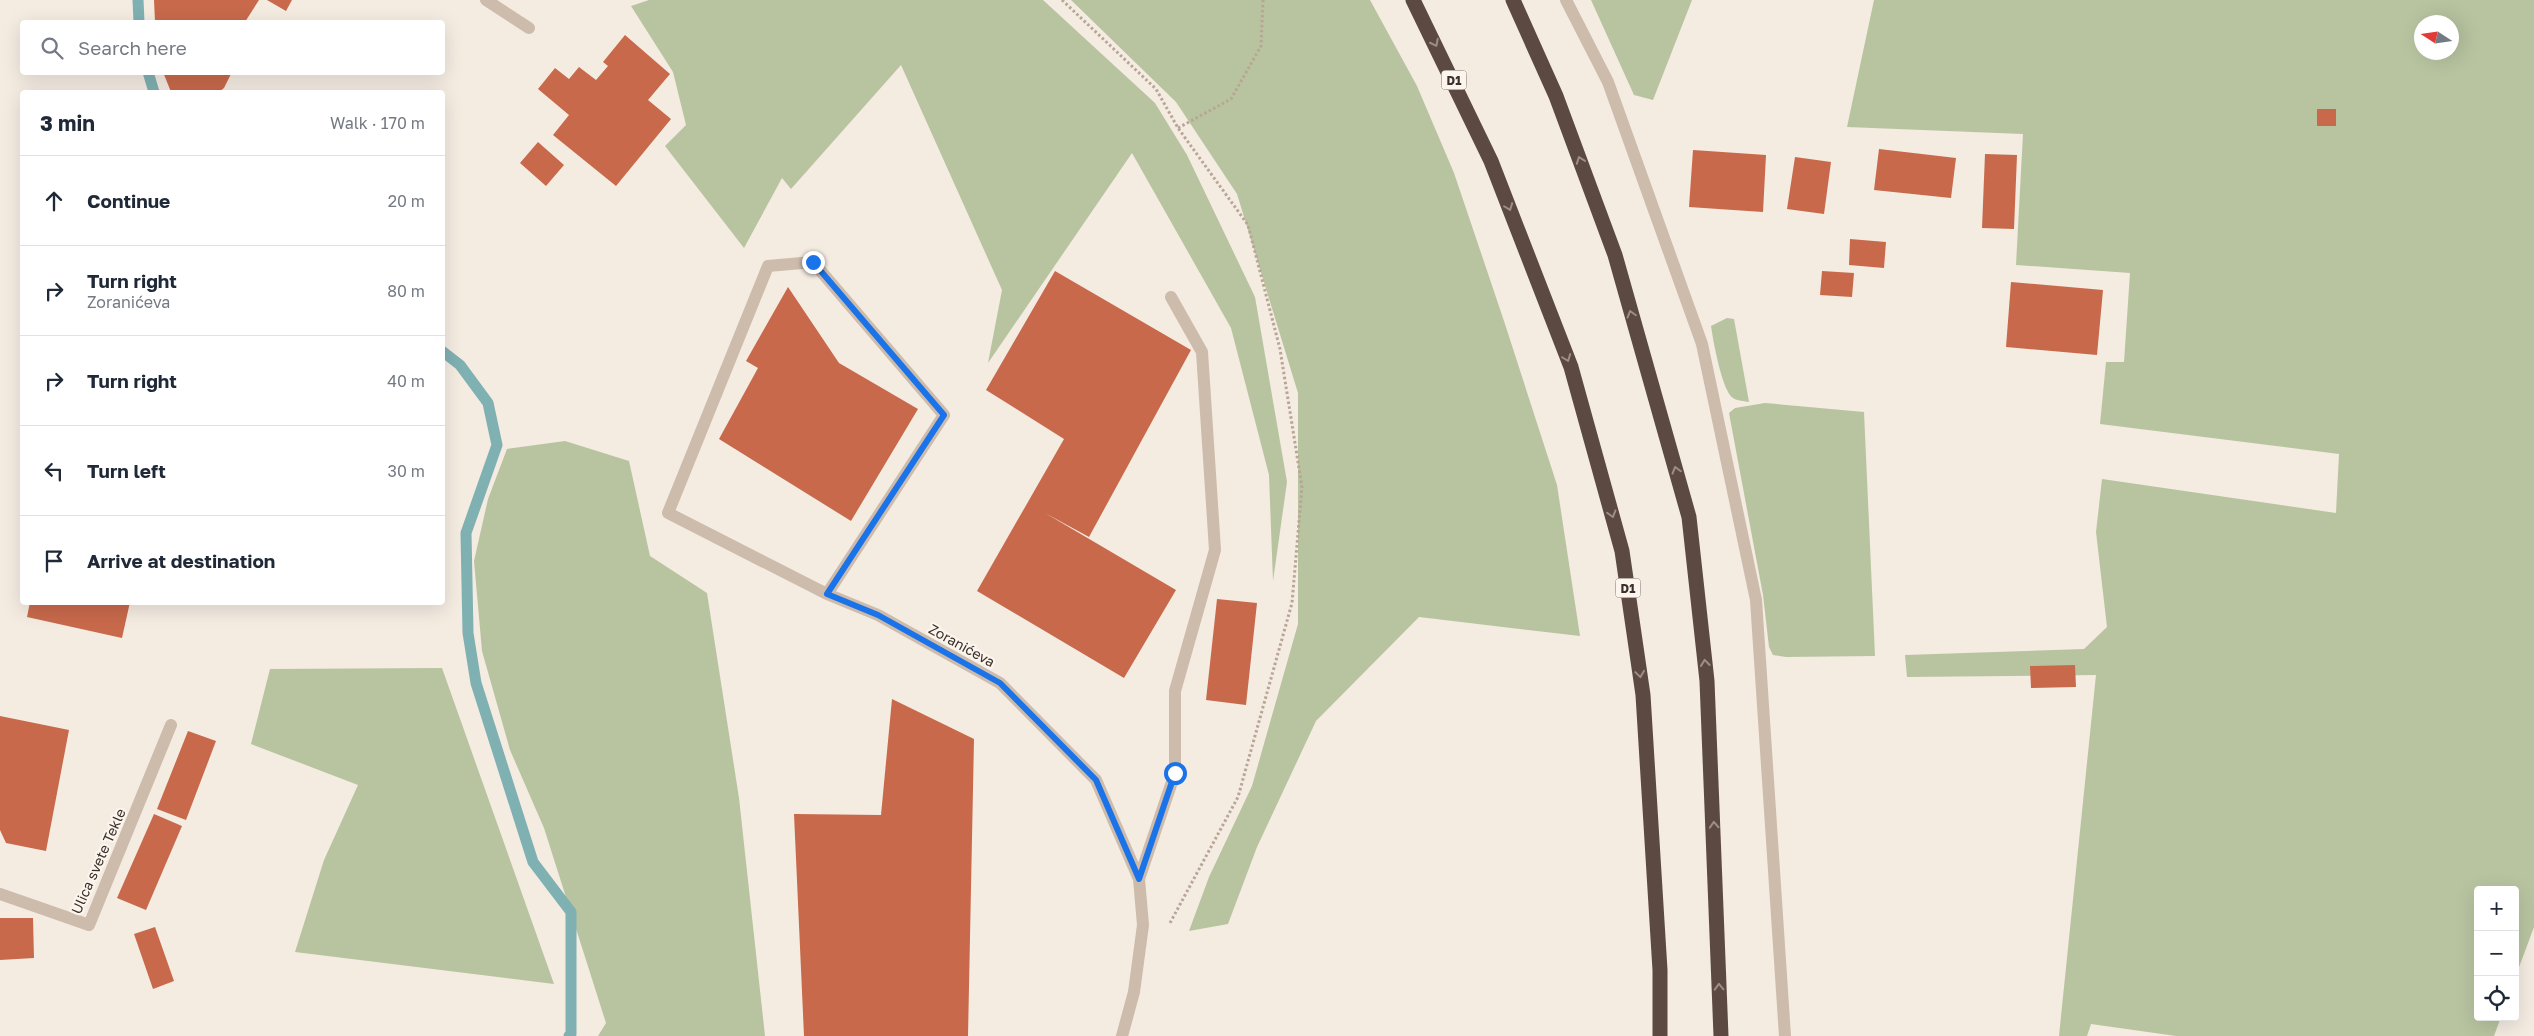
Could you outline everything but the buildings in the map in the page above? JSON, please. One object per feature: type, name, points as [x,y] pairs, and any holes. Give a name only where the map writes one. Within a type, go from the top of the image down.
[{"type":"highway","name":"D1","points":[[1413,0],[1491,161],[1571,367],[1622,551],[1643,695],[1660,970],[1660,1036]]},
{"type":"highway","points":[[1513,0],[1556,96],[1615,255],[1689,517],[1707,681],[1721,1036]]},
{"type":"street","points":[[486,0],[529,28]]},
{"type":"street","points":[[1566,0],[1608,82],[1702,344],[1756,600],[1785,1036]]},
{"type":"street","name":"Zoranićeva","points":[[827,594],[944,415],[813,262],[768,266],[668,513],[827,594],[878,615],[1000,683],[1096,780],[1139,879],[1143,925],[1134,992],[1122,1036]]},
{"type":"street","points":[[1139,879],[1175,773],[1175,692],[1214,550],[1202,352],[1171,297]]},
{"type":"street","name":"Ulica svete Tekle","points":[[0,894],[89,925],[171,725]]},
{"type":"path","points":[[1178,128],[1231,99],[1261,46],[1263,0]]},
{"type":"green space","points":[[649,0],[1043,0],[1155,103],[1187,155],[1255,297],[1287,482],[1273,581],[1269,475],[1231,328],[1132,153],[988,363],[1002,290],[901,65],[791,189],[782,178],[744,248],[665,146],[686,125],[673,72],[631,6]]},
{"type":"green space","points":[[1071,0],[1370,0],[1417,86],[1454,173],[1504,321],[1557,485],[1580,636],[1419,617],[1316,721],[1257,847],[1228,924],[1189,931],[1209,877],[1252,786],[1298,624],[1298,393],[1237,194],[1176,102]]},
{"type":"green space","points":[[1591,0],[1692,0],[1653,100],[1634,95]]},
{"type":"green space","points":[[1874,0],[2534,0],[2534,927],[2519,967],[2519,886],[2474,886],[2474,1021],[2500,1021],[2494,1036],[2176,1036],[2091,1024],[2087,1036],[2059,1036],[2096,675],[1907,677],[1905,655],[2084,649],[2107,627],[2096,532],[2102,479],[2336,513],[2339,454],[2100,424],[2106,362],[2124,362],[2130,273],[2016,265],[2023,134],[1847,127]]},
{"type":"green space","points":[[1727,318],[1734,319],[1749,402],[1733,398],[1725,386],[1719,365],[1711,326]]},
{"type":"green space","points":[[1765,403],[1864,412],[1875,656],[1786,657],[1773,655],[1769,647],[1763,595],[1729,413],[1735,408]]},
{"type":"green space","points":[[565,441],[629,461],[650,556],[707,593],[739,798],[765,1036],[598,1036],[606,1023],[544,828],[510,750],[482,651],[474,561],[488,499],[507,449]]},
{"type":"green space","points":[[442,668],[554,984],[295,952],[324,860],[358,785],[251,744],[270,669]]},
{"type":"waterway","points":[[138,0],[139,20]]},
{"type":"waterway","points":[[149,75],[153,90]]},
{"type":"waterway","points":[[445,353],[460,365],[488,403],[497,445],[466,533],[468,633],[476,683],[533,862],[571,912],[571,1034],[569,1036]]},
{"type":"route","points":[[813,262],[944,415],[827,594],[878,615],[1000,683],[1096,780],[1139,879],[1175,773]]}]
